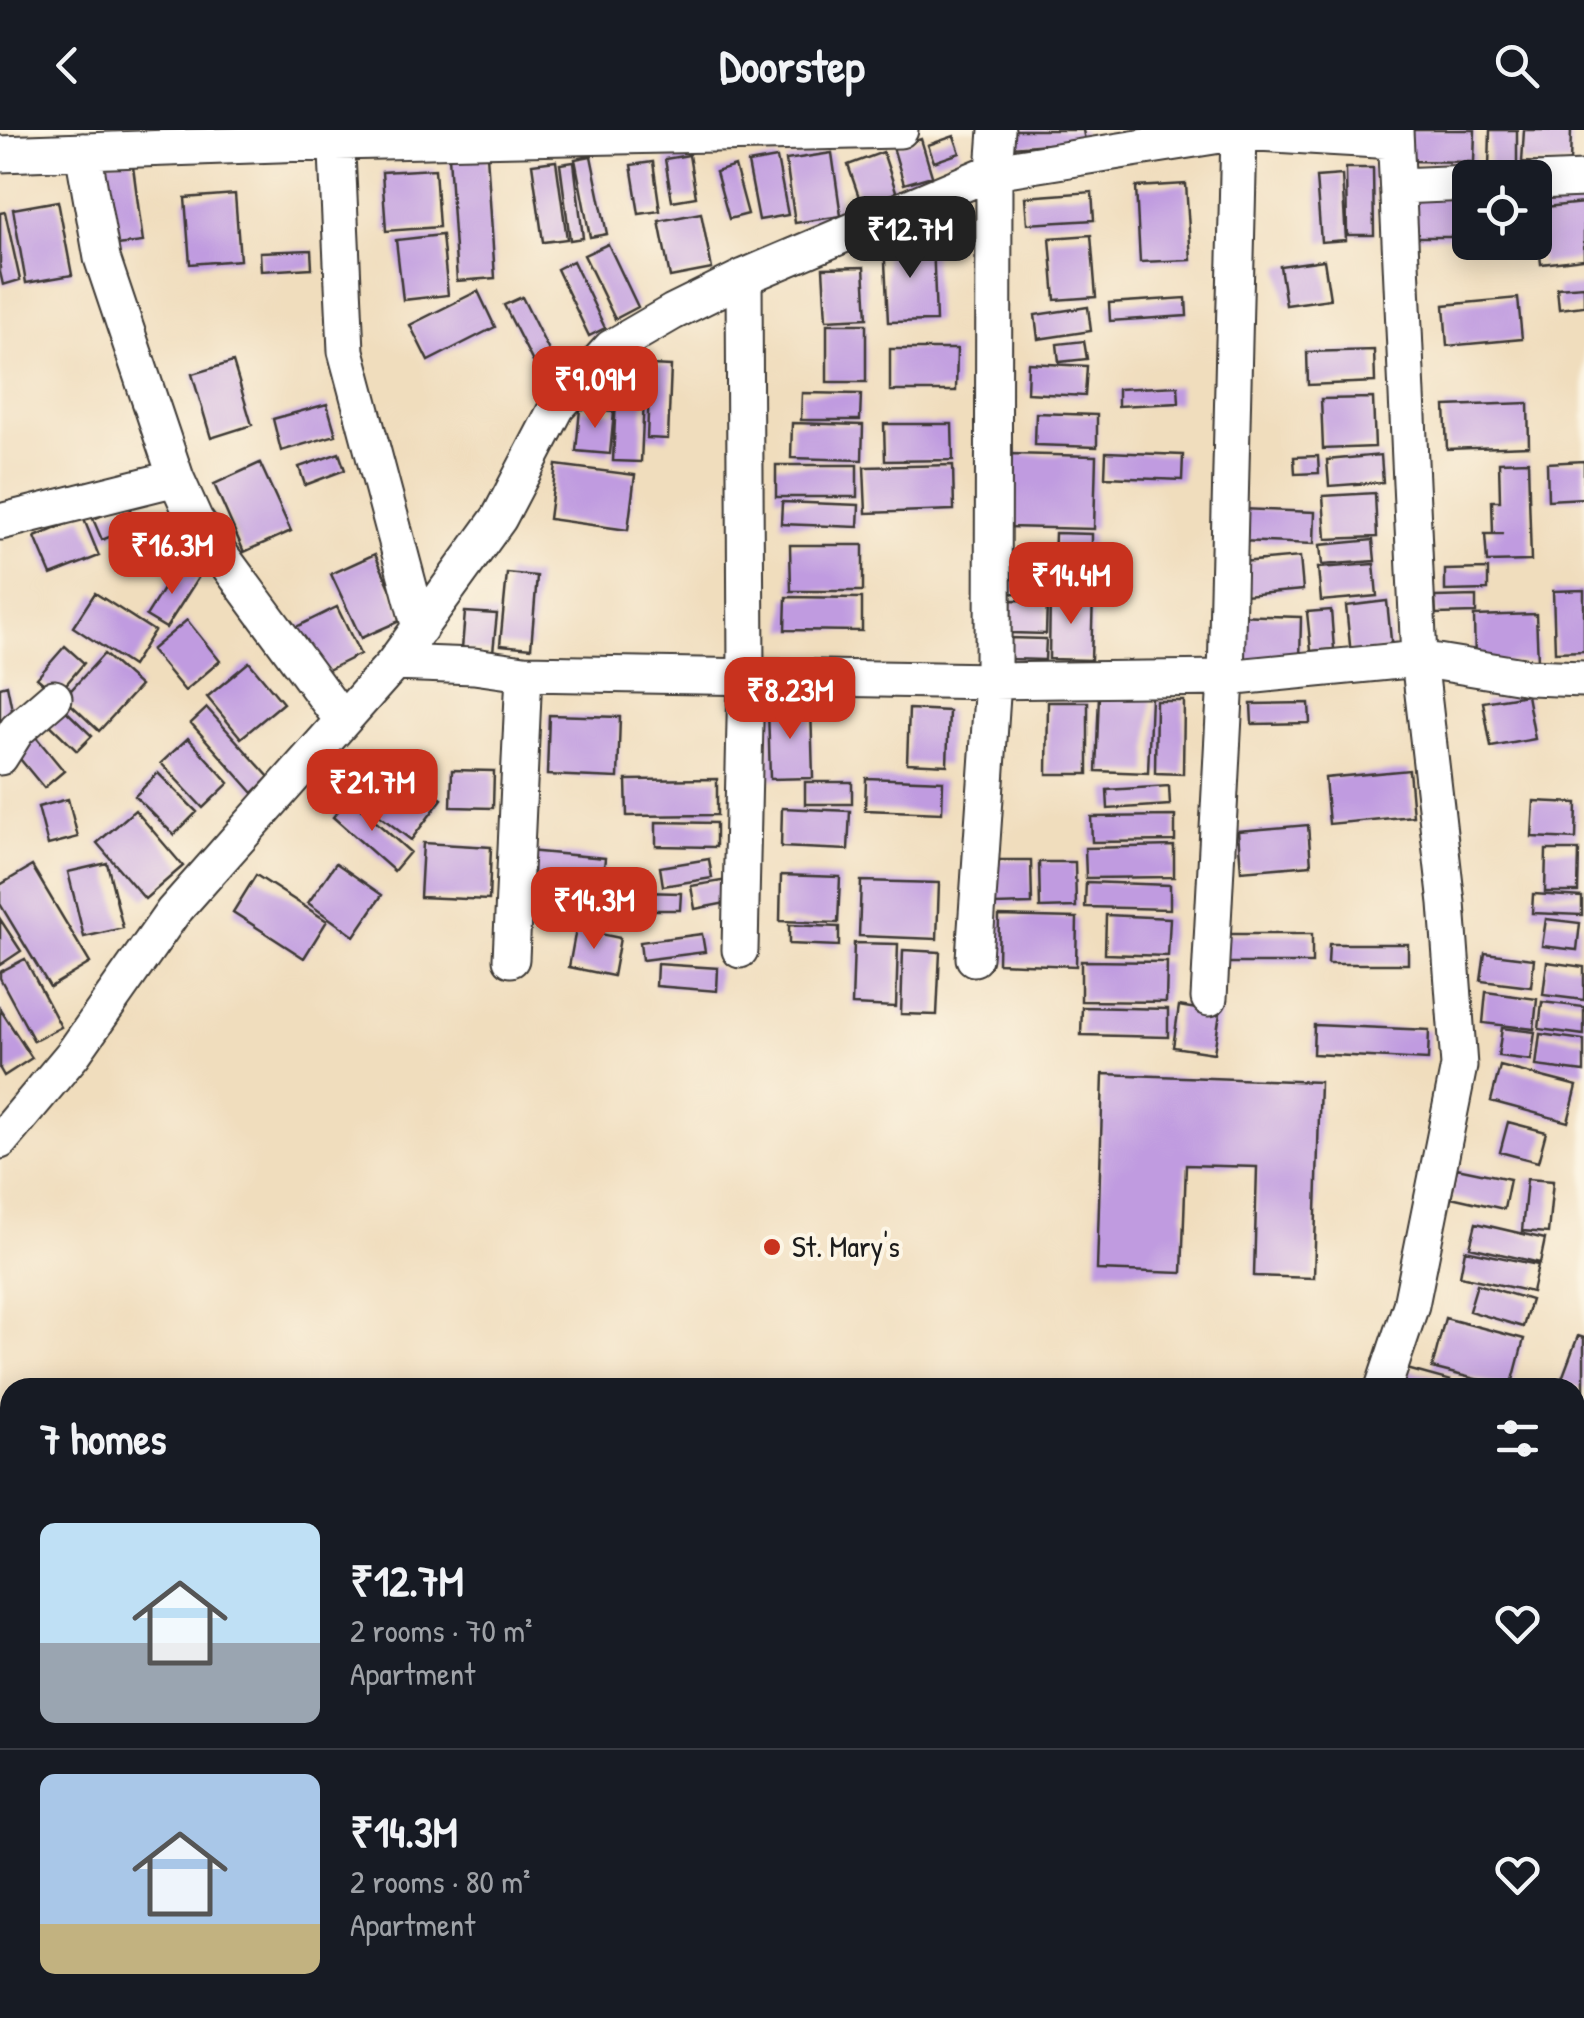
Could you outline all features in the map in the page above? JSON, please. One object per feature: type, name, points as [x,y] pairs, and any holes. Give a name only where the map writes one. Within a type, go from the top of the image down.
[{"type":"street","points":[[0,154],[336,136],[900,130]]},
{"type":"street","points":[[974,958],[993,680],[997,130]]},
{"type":"street","points":[[1209,998],[1226,678],[1239,132]]},
{"type":"street","points":[[0,1141],[73,1054],[173,912],[394,663],[500,518],[557,408],[611,348],[744,277],[994,171],[1239,132],[1395,135],[1419,659],[1447,903],[1459,1066],[1411,1305],[1385,1378]]},
{"type":"street","points":[[336,136],[346,351],[420,628]]},
{"type":"street","points":[[83,151],[102,258],[176,478],[196,520],[342,720]]},
{"type":"street","points":[[1552,180],[1584,179]]},
{"type":"street","points":[[1398,186],[1452,184]]},
{"type":"street","points":[[740,950],[746,676],[744,277]]},
{"type":"street","points":[[0,522],[176,478]]},
{"type":"street","points":[[394,663],[524,672],[993,680],[1226,678],[1419,659],[1529,677],[1584,679]]},
{"type":"street","points":[[511,959],[524,672]]},
{"type":"street","points":[[0,757],[16,730],[54,698]]},
{"type":"building","points":[[1011,130],[1083,130],[1085,141],[1012,147]]},
{"type":"building","points":[[1408,130],[1475,130],[1474,160],[1407,161]]},
{"type":"building","points":[[1490,130],[1517,130],[1517,160],[1489,160]]},
{"type":"building","points":[[1524,130],[1571,130],[1570,164],[1522,160]]},
{"type":"building","points":[[954,136],[960,153],[934,162],[928,145]]},
{"type":"building","points":[[921,139],[932,176],[904,184],[893,147]]},
{"type":"building","points":[[883,152],[897,194],[862,206],[848,165]]},
{"type":"building","points":[[832,153],[841,216],[795,223],[786,160]]},
{"type":"building","points":[[487,154],[495,278],[457,281],[449,156]]},
{"type":"building","points":[[689,155],[696,197],[672,201],[665,159]]},
{"type":"building","points":[[591,156],[607,234],[590,237],[575,159]]},
{"type":"building","points":[[777,158],[788,215],[759,220],[748,163]]},
{"type":"building","points":[[132,159],[143,242],[108,246],[97,163]]},
{"type":"building","points":[[556,161],[567,239],[543,242],[532,164]]},
{"type":"building","points":[[574,162],[583,238],[570,240],[560,164]]},
{"type":"building","points":[[653,162],[660,211],[639,214],[631,165]]},
{"type":"building","points":[[735,166],[748,214],[729,219],[716,172]]},
{"type":"building","points":[[1346,168],[1373,168],[1374,235],[1347,235]]},
{"type":"building","points":[[435,169],[439,227],[386,231],[382,172]]},
{"type":"building","points":[[1342,175],[1346,240],[1321,242],[1316,177]]},
{"type":"building","points":[[1186,184],[1191,260],[1140,262],[1136,187]]},
{"type":"building","points":[[1092,192],[1094,220],[1027,224],[1025,197]]},
{"type":"building","points":[[235,194],[240,260],[190,264],[185,198]]},
{"type":"building","points":[[1410,197],[1452,197],[1452,237],[1411,237]]},
{"type":"building","points":[[58,201],[72,275],[26,283],[13,209]]},
{"type":"building","points":[[1584,203],[1584,259],[1541,264],[1541,260],[1552,260],[1552,206]]},
{"type":"building","points":[[5,212],[20,280],[3,285],[0,213]]},
{"type":"building","points":[[701,213],[712,269],[670,277],[659,221]]},
{"type":"building","points":[[442,235],[448,295],[403,300],[396,240]]},
{"type":"building","points":[[1091,235],[1096,297],[1055,300],[1050,238]]},
{"type":"building","points":[[933,241],[936,321],[888,322],[884,242]]},
{"type":"building","points":[[608,244],[638,307],[615,319],[584,255]]},
{"type":"building","points":[[311,250],[312,268],[261,271],[260,252]]},
{"type":"building","points":[[1324,260],[1330,299],[1286,305],[1280,266]]},
{"type":"building","points":[[573,261],[605,328],[589,336],[557,269]]},
{"type":"building","points":[[864,267],[867,318],[826,320],[823,268]]},
{"type":"building","points":[[1584,286],[1584,306],[1559,309],[1557,288]]},
{"type":"building","points":[[478,291],[495,327],[428,361],[410,325]]},
{"type":"building","points":[[522,297],[553,359],[536,368],[504,305]]},
{"type":"building","points":[[1186,298],[1187,316],[1110,321],[1109,303]]},
{"type":"building","points":[[1518,298],[1522,339],[1447,346],[1444,305]]},
{"type":"building","points":[[1088,307],[1091,331],[1038,339],[1035,315]]},
{"type":"building","points":[[827,324],[866,324],[866,382],[827,382]]},
{"type":"building","points":[[1084,341],[1087,359],[1059,362],[1057,344]]},
{"type":"building","points":[[890,349],[957,349],[956,391],[890,391]]},
{"type":"building","points":[[1374,350],[1375,382],[1308,385],[1307,352]]},
{"type":"building","points":[[233,362],[252,425],[211,438],[192,374]]},
{"type":"building","points":[[1028,363],[1087,366],[1085,396],[1027,393]]},
{"type":"building","points":[[650,365],[671,366],[668,439],[647,438]]},
{"type":"building","points":[[617,377],[645,378],[641,462],[613,461]]},
{"type":"building","points":[[1178,386],[1179,403],[1118,406],[1118,389]]},
{"type":"building","points":[[802,393],[861,394],[860,420],[801,420]]},
{"type":"building","points":[[1373,398],[1375,447],[1323,449],[1321,399]]},
{"type":"building","points":[[1528,403],[1529,446],[1447,449],[1445,406]]},
{"type":"building","points":[[327,404],[336,435],[281,451],[273,419]]},
{"type":"building","points":[[580,409],[614,412],[610,454],[576,451]]},
{"type":"building","points":[[1036,413],[1097,415],[1097,447],[1035,445]]},
{"type":"building","points":[[792,423],[863,425],[862,460],[791,458]]},
{"type":"building","points":[[884,424],[952,424],[953,460],[885,461]]},
{"type":"building","points":[[1106,452],[1183,455],[1182,480],[1105,477]]},
{"type":"building","points":[[339,453],[345,470],[305,485],[299,467]]},
{"type":"building","points":[[1008,454],[1096,456],[1094,529],[1007,527]]},
{"type":"building","points":[[1381,455],[1383,482],[1329,486],[1327,460]]},
{"type":"building","points":[[1318,456],[1319,473],[1295,474],[1294,457]]},
{"type":"building","points":[[1528,461],[1531,561],[1487,562],[1485,534],[1504,534],[1493,533],[1492,501],[1500,501],[1499,462]]},
{"type":"building","points":[[1584,461],[1584,498],[1548,500],[1547,463]]},
{"type":"building","points":[[260,463],[291,531],[244,552],[214,484]]},
{"type":"building","points":[[556,465],[635,475],[628,530],[549,519]]},
{"type":"building","points":[[776,465],[857,465],[857,497],[776,497]]},
{"type":"building","points":[[953,465],[954,510],[866,513],[864,467]]},
{"type":"building","points":[[1375,493],[1377,537],[1326,539],[1323,496]]},
{"type":"building","points":[[782,502],[859,505],[858,527],[781,524]]},
{"type":"building","points":[[128,505],[137,526],[102,540],[93,519]]},
{"type":"building","points":[[1241,509],[1315,512],[1314,544],[1240,541]]},
{"type":"building","points":[[83,517],[99,556],[51,575],[35,537]]},
{"type":"building","points":[[1055,533],[1092,534],[1092,565],[1054,564]]},
{"type":"building","points":[[1373,540],[1375,561],[1322,565],[1320,545]]},
{"type":"building","points":[[790,545],[863,545],[863,591],[791,591]]},
{"type":"building","points":[[375,554],[404,619],[361,638],[331,574]]},
{"type":"building","points":[[1300,557],[1303,590],[1244,595],[1241,562]]},
{"type":"building","points":[[1009,560],[1047,561],[1047,594],[1008,593]]},
{"type":"building","points":[[1374,564],[1377,596],[1321,601],[1318,568]]},
{"type":"building","points":[[178,565],[198,578],[166,628],[146,616]]},
{"type":"building","points":[[1053,566],[1091,567],[1091,593],[1052,592]]},
{"type":"building","points":[[1488,569],[1488,590],[1445,591],[1445,570]]},
{"type":"building","points":[[507,573],[537,576],[531,648],[500,645]]},
{"type":"building","points":[[1584,590],[1584,651],[1555,652],[1553,591]]},
{"type":"building","points":[[95,593],[154,631],[132,666],[73,627]]},
{"type":"building","points":[[1050,595],[1093,595],[1091,660],[1049,659]]},
{"type":"building","points":[[1476,596],[1476,613],[1436,614],[1435,597]]},
{"type":"building","points":[[786,597],[862,598],[862,631],[785,630]]},
{"type":"building","points":[[1011,600],[1047,601],[1046,634],[1011,633]]},
{"type":"building","points":[[1387,601],[1392,650],[1351,655],[1346,606]]},
{"type":"building","points":[[337,607],[360,654],[318,675],[296,627]]},
{"type":"building","points":[[1331,610],[1334,649],[1311,651],[1307,612]]},
{"type":"building","points":[[465,612],[497,614],[493,652],[462,649]]},
{"type":"building","points":[[1536,614],[1538,661],[1475,663],[1474,616]]},
{"type":"building","points":[[1233,615],[1301,617],[1300,662],[1232,660]]},
{"type":"building","points":[[187,620],[220,661],[185,691],[151,650]]},
{"type":"building","points":[[1009,638],[1046,639],[1045,660],[1009,659]]},
{"type":"building","points":[[65,646],[84,663],[57,695],[37,678]]},
{"type":"building","points":[[104,654],[140,686],[99,731],[64,698]]},
{"type":"building","points":[[249,662],[283,703],[241,738],[207,697]]},
{"type":"building","points":[[7,685],[14,720],[0,723],[0,687]]},
{"type":"building","points":[[1099,695],[1151,697],[1148,773],[1096,771]]},
{"type":"building","points":[[1527,695],[1535,739],[1491,747],[1483,702]]},
{"type":"building","points":[[1156,701],[1184,701],[1183,774],[1155,773]]},
{"type":"building","points":[[1048,702],[1088,702],[1088,774],[1047,774]]},
{"type":"building","points":[[58,703],[92,736],[77,751],[43,718]]},
{"type":"building","points":[[1309,703],[1310,723],[1252,724],[1251,704]]},
{"type":"building","points":[[811,706],[813,778],[770,779],[768,707]]},
{"type":"building","points":[[207,708],[269,777],[253,793],[191,723]]},
{"type":"building","points":[[909,709],[949,711],[947,765],[907,763]]},
{"type":"building","points":[[549,715],[620,717],[618,778],[547,775]]},
{"type":"building","points":[[31,731],[64,771],[44,788],[11,748]]},
{"type":"building","points":[[188,738],[229,783],[203,808],[161,763]]},
{"type":"building","points":[[389,759],[442,799],[411,840],[359,800]]},
{"type":"building","points":[[452,770],[494,771],[493,808],[451,807]]},
{"type":"building","points":[[1409,770],[1413,816],[1329,824],[1325,778]]},
{"type":"building","points":[[158,773],[197,812],[174,835],[135,796]]},
{"type":"building","points":[[866,778],[943,781],[942,813],[865,810]]},
{"type":"building","points":[[717,779],[717,815],[627,816],[626,780]]},
{"type":"building","points":[[805,782],[852,782],[852,804],[805,804]]},
{"type":"building","points":[[1169,786],[1170,805],[1108,809],[1107,790]]},
{"type":"building","points":[[349,798],[410,852],[394,871],[333,817]]},
{"type":"building","points":[[68,799],[78,837],[48,845],[38,807]]},
{"type":"building","points":[[1534,801],[1577,803],[1576,839],[1532,837]]},
{"type":"building","points":[[782,808],[850,811],[848,850],[781,847]]},
{"type":"building","points":[[135,810],[183,866],[145,899],[97,843]]},
{"type":"building","points":[[1175,816],[1175,841],[1092,842],[1091,817]]},
{"type":"building","points":[[656,822],[716,823],[716,847],[656,846]]},
{"type":"building","points":[[1308,825],[1311,865],[1241,871],[1238,831]]},
{"type":"building","points":[[423,843],[491,847],[489,900],[420,897]]},
{"type":"building","points":[[1174,846],[1174,877],[1086,878],[1085,848]]},
{"type":"building","points":[[1546,850],[1579,850],[1578,892],[1545,892]]},
{"type":"building","points":[[527,851],[605,858],[602,888],[612,889],[611,907],[529,899]]},
{"type":"building","points":[[709,859],[712,878],[663,886],[660,867]]},
{"type":"building","points":[[993,860],[1031,860],[1032,904],[994,905]]},
{"type":"building","points":[[1039,862],[1075,862],[1076,907],[1040,908]]},
{"type":"building","points":[[107,863],[123,928],[84,937],[68,872]]},
{"type":"building","points":[[336,863],[382,895],[354,936],[308,903]]},
{"type":"building","points":[[32,866],[90,963],[50,987],[0,904],[0,885]]},
{"type":"building","points":[[256,875],[327,921],[304,958],[233,912]]},
{"type":"building","points":[[781,875],[840,877],[838,923],[780,921]]},
{"type":"building","points":[[728,880],[731,902],[695,909],[691,886]]},
{"type":"building","points":[[861,881],[939,883],[937,939],[859,936]]},
{"type":"building","points":[[1086,882],[1170,885],[1170,909],[1085,907]]},
{"type":"building","points":[[638,892],[681,893],[680,910],[638,910]]},
{"type":"building","points":[[1533,894],[1582,897],[1582,915],[1532,913]]},
{"type":"building","points":[[1106,915],[1170,918],[1168,956],[1105,954]]},
{"type":"building","points":[[999,916],[1077,918],[1076,966],[998,963]]},
{"type":"building","points":[[0,919],[21,951],[0,965]]},
{"type":"building","points":[[1546,919],[1580,923],[1577,950],[1542,946]]},
{"type":"building","points":[[789,925],[839,927],[839,946],[789,944]]},
{"type":"building","points":[[576,929],[620,938],[613,976],[569,967]]},
{"type":"building","points":[[702,934],[705,952],[642,960],[640,942]]},
{"type":"building","points":[[1221,934],[1312,934],[1312,963],[1221,963]]},
{"type":"building","points":[[854,943],[898,944],[896,1007],[852,1005]]},
{"type":"building","points":[[1329,944],[1408,944],[1408,964],[1328,964]]},
{"type":"building","points":[[903,950],[940,952],[937,1015],[901,1014]]},
{"type":"building","points":[[1485,953],[1534,959],[1531,987],[1481,981]]},
{"type":"building","points":[[25,959],[61,1027],[34,1041],[0,978],[0,972]]},
{"type":"building","points":[[1081,961],[1167,962],[1166,1002],[1081,1001]]},
{"type":"building","points":[[1547,962],[1584,967],[1584,1000],[1543,995]]},
{"type":"building","points":[[657,964],[718,968],[717,991],[656,986]]},
{"type":"building","points":[[1486,992],[1537,999],[1534,1029],[1483,1023]]},
{"type":"building","points":[[1542,1002],[1584,1007],[1584,1035],[1539,1029]]},
{"type":"building","points":[[1179,1006],[1220,1013],[1214,1053],[1173,1047]]},
{"type":"building","points":[[1082,1007],[1168,1009],[1168,1037],[1081,1035]]},
{"type":"building","points":[[0,1009],[32,1058],[4,1076],[0,1069]]},
{"type":"building","points":[[1314,1025],[1429,1030],[1428,1060],[1313,1054]]},
{"type":"building","points":[[1502,1028],[1535,1032],[1531,1060],[1498,1056]]},
{"type":"building","points":[[1540,1034],[1584,1040],[1584,1072],[1536,1066]]},
{"type":"building","points":[[1500,1066],[1577,1086],[1568,1122],[1491,1101]]},
{"type":"building","points":[[1103,1074],[1320,1082],[1314,1278],[1254,1276],[1257,1167],[1186,1165],[1182,1273],[1097,1270]]},
{"type":"building","points":[[1508,1122],[1546,1132],[1538,1162],[1500,1152]]},
{"type":"building","points":[[1457,1168],[1510,1179],[1504,1209],[1451,1197]]},
{"type":"building","points":[[1527,1179],[1553,1181],[1548,1233],[1522,1231]]},
{"type":"building","points":[[1476,1223],[1545,1239],[1540,1263],[1470,1247]]},
{"type":"building","points":[[1465,1250],[1538,1265],[1532,1292],[1460,1276]]},
{"type":"building","points":[[1477,1284],[1531,1300],[1523,1327],[1469,1311]]},
{"type":"building","points":[[1445,1318],[1524,1339],[1514,1378],[1472,1378],[1432,1368]]},
{"type":"building","points":[[1578,1336],[1584,1338],[1584,1378],[1562,1378]]},
{"type":"building","points":[[1396,1366],[1440,1378],[1392,1378]]},
{"type":"place","name":"St. Mary's","points":[[772,1247]]}]
